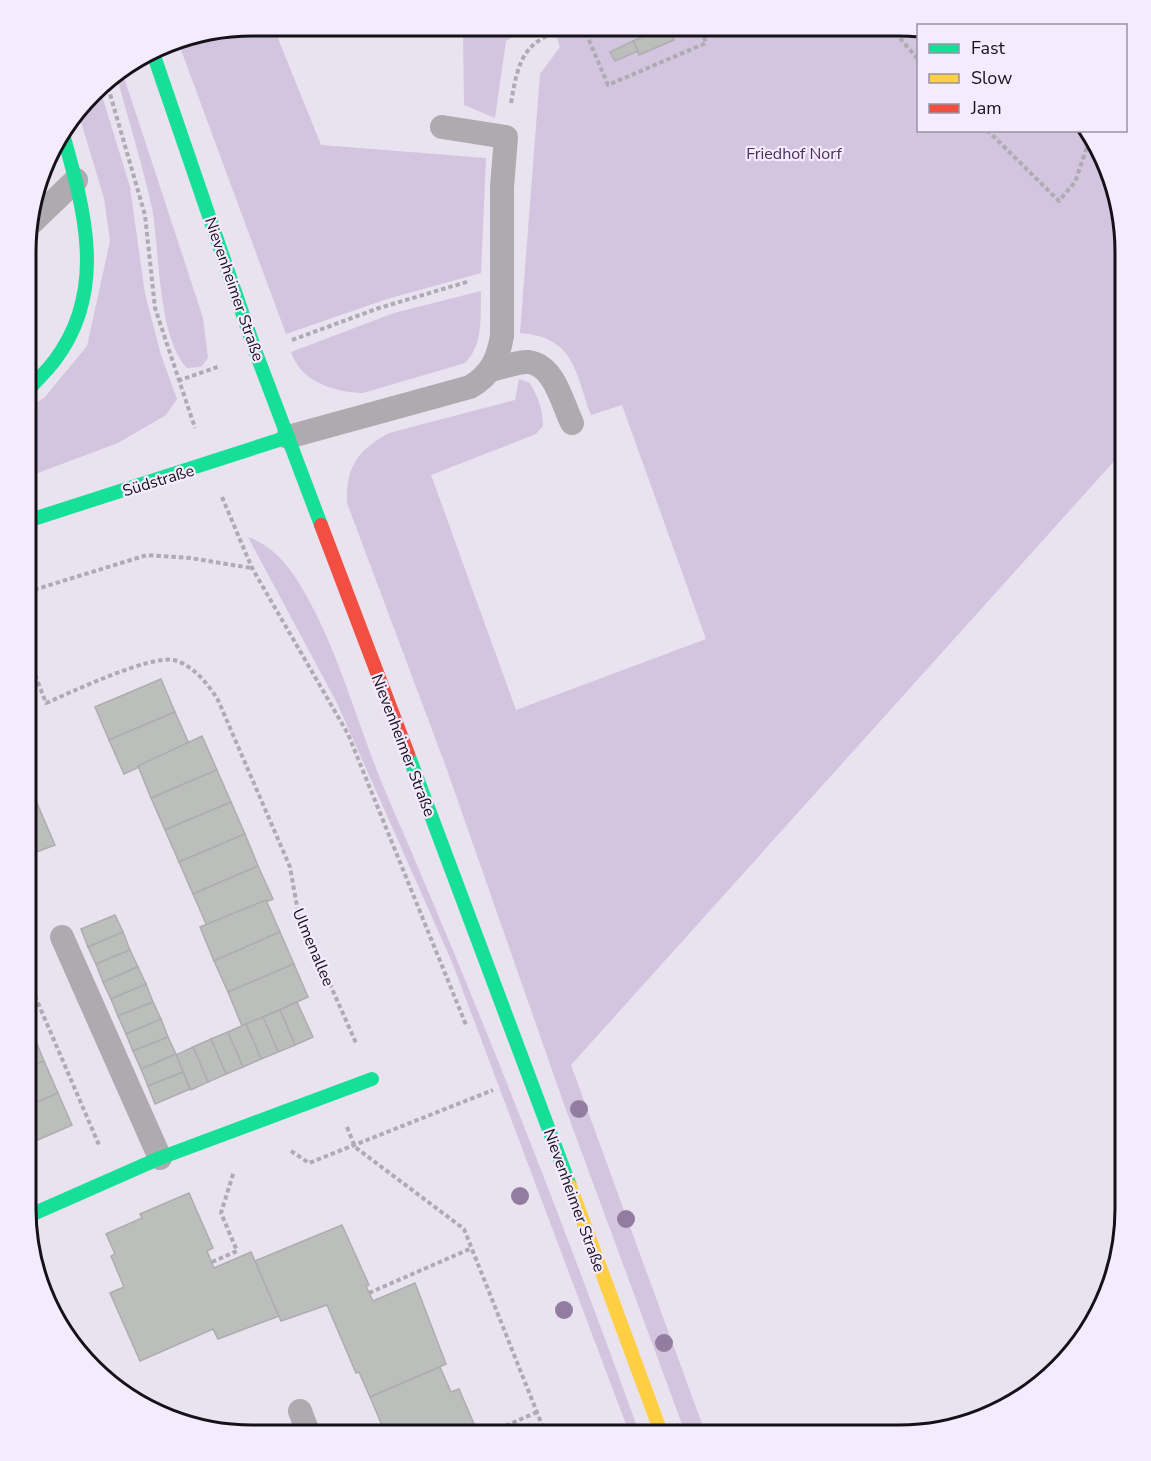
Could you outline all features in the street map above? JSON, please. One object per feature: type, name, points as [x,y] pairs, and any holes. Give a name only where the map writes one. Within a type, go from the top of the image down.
[{"type":"main road","name":"Nievenheimer Straße","points":[[155,58],[256,353],[523,1057],[658,1425]]},
{"type":"main road","points":[[36,381],[63,351],[83,309],[88,278],[88,242],[84,210],[65,143]]},
{"type":"main road","name":"Südstraße","points":[[36,518],[208,465],[288,437]]},
{"type":"main road","points":[[36,1213],[160,1158],[372,1079]]},
{"type":"lane","points":[[288,437],[470,387],[491,370],[499,354],[502,336],[504,271],[502,187],[506,137],[442,126]]},
{"type":"lane","points":[[39,215],[76,180]]},
{"type":"lane","points":[[491,370],[527,362],[540,366],[550,374],[572,423]]},
{"type":"lane","points":[[62,937],[160,1158]]},
{"type":"lane","points":[[300,1411],[305,1425]]},
{"type":"path","points":[[506,137],[521,58],[532,45],[547,36]]},
{"type":"path","points":[[587,36],[609,85],[706,43],[704,36]]},
{"type":"path","points":[[898,36],[917,58]]},
{"type":"path","points":[[109,91],[145,215],[154,308],[208,465],[252,568],[348,734],[471,1036]]},
{"type":"path","points":[[989,132],[1059,201],[1076,182],[1087,146]]},
{"type":"path","points":[[178,381],[379,308],[504,271]]},
{"type":"path","points":[[36,589],[147,555],[190,558],[252,568]]},
{"type":"path","name":"Ulmenallee","points":[[36,677],[46,703],[154,660],[174,660],[208,682],[218,700],[290,867],[298,912],[372,1079]]},
{"type":"path","points":[[36,998],[114,1178]]},
{"type":"path","points":[[488,1079],[497,1101]]},
{"type":"path","points":[[250,1123],[309,1163],[355,1147],[493,1090]]},
{"type":"path","points":[[332,1094],[355,1147],[464,1229],[542,1425]]},
{"type":"path","points":[[212,1262],[237,1251],[221,1213]]},
{"type":"path","points":[[369,1293],[472,1248]]},
{"type":"path","points":[[508,1425],[537,1412]]},
{"type":"green space","points":[[238,36],[277,36],[321,145],[486,158],[481,273],[387,299],[286,334],[180,48],[182,47]]},
{"type":"green space","points":[[463,36],[515,36],[506,41],[495,118],[464,105]]},
{"type":"green space","name":"Friedhof Norf","points":[[556,36],[917,37],[917,132],[1079,132],[1104,182],[1115,238],[1115,460],[571,1065],[702,1425],[682,1425],[565,1107],[446,767],[347,503],[349,479],[356,460],[378,439],[389,433],[515,400],[519,379],[530,383],[540,404],[543,420],[543,426],[536,434],[431,475],[516,710],[706,639],[622,405],[591,415],[576,371],[562,349],[552,341],[520,333],[540,74],[560,47]]},
{"type":"green space","points":[[124,78],[203,318],[208,358],[201,367],[187,368],[177,354],[170,335],[161,292],[152,208],[118,82]]},
{"type":"green space","points":[[102,96],[130,187],[145,294],[161,355],[177,399],[166,415],[118,443],[36,474],[36,403],[45,397],[87,346],[110,241],[104,198],[81,121]]},
{"type":"green space","points":[[481,291],[481,320],[478,338],[465,363],[363,393],[330,387],[311,378],[302,371],[291,352],[394,313]]},
{"type":"green space","points":[[248,537],[275,553],[289,568],[306,595],[329,642],[376,769],[454,952],[518,1112],[636,1425],[626,1425],[452,962],[337,703]]},
{"type":"building","points":[[645,36],[672,36],[674,40],[639,55],[633,41]]},
{"type":"building","points":[[633,41],[638,51],[615,61],[610,52]]},
{"type":"building","points":[[161,679],[175,712],[109,740],[95,707]]},
{"type":"building","points":[[175,712],[189,744],[124,774],[109,740]]},
{"type":"building","points":[[202,736],[217,770],[151,798],[138,766]]},
{"type":"building","points":[[217,770],[231,802],[165,830],[151,798]]},
{"type":"building","points":[[36,801],[55,845],[36,852]]},
{"type":"building","points":[[231,802],[245,834],[179,862],[165,830]]},
{"type":"building","points":[[245,834],[258,866],[193,894],[179,862]]},
{"type":"building","points":[[258,866],[273,899],[207,926],[193,894]]},
{"type":"building","points":[[266,900],[280,932],[214,961],[200,927]]},
{"type":"building","points":[[115,915],[123,932],[88,947],[81,929]]},
{"type":"building","points":[[123,932],[130,950],[96,964],[88,947]]},
{"type":"building","points":[[280,932],[294,964],[228,992],[214,961]]},
{"type":"building","points":[[130,950],[138,967],[103,982],[96,964]]},
{"type":"building","points":[[294,964],[308,997],[242,1026],[228,992]]},
{"type":"building","points":[[138,967],[146,984],[111,999],[103,982]]},
{"type":"building","points":[[146,984],[153,1002],[118,1016],[111,999]]},
{"type":"building","points":[[153,1002],[161,1019],[126,1034],[118,1016]]},
{"type":"building","points":[[297,1002],[313,1037],[295,1045],[280,1010]]},
{"type":"building","points":[[280,1010],[295,1045],[278,1052],[263,1017]]},
{"type":"building","points":[[263,1017],[278,1052],[261,1059],[246,1024]]},
{"type":"building","points":[[161,1019],[168,1037],[133,1051],[126,1034]]},
{"type":"building","points":[[246,1024],[261,1059],[243,1067],[228,1032]]},
{"type":"building","points":[[228,1032],[243,1067],[226,1074],[211,1039]]},
{"type":"building","points":[[168,1037],[176,1054],[141,1069],[133,1051]]},
{"type":"building","points":[[211,1039],[226,1074],[208,1082],[193,1047]]},
{"type":"building","points":[[36,1041],[44,1061],[36,1065]]},
{"type":"building","points":[[193,1047],[208,1082],[191,1090],[176,1055]]},
{"type":"building","points":[[176,1054],[183,1072],[148,1086],[141,1069]]},
{"type":"building","points":[[44,1061],[58,1093],[36,1103],[36,1065]]},
{"type":"building","points":[[183,1072],[190,1089],[155,1104],[148,1086]]},
{"type":"building","points":[[58,1093],[72,1125],[36,1141],[36,1103]]},
{"type":"building","points":[[189,1193],[213,1248],[207,1251],[214,1268],[251,1252],[279,1316],[218,1339],[213,1329],[140,1361],[110,1293],[124,1287],[111,1256],[115,1254],[106,1234],[142,1218],[140,1214]]},
{"type":"building","points":[[342,1225],[369,1285],[366,1286],[373,1301],[415,1283],[446,1364],[370,1397],[359,1372],[356,1373],[327,1305],[281,1321],[255,1261]]},
{"type":"building","points":[[440,1367],[451,1392],[459,1389],[474,1425],[382,1425],[370,1397]]},
{"type":"traffic: fast","points":[[155,59],[256,353],[321,525]]},
{"type":"traffic: fast","points":[[36,381],[55,360],[71,333],[82,306],[86,277],[87,248],[83,219],[78,189],[65,143]]},
{"type":"traffic: fast","points":[[36,518],[288,437]]},
{"type":"traffic: fast","points":[[408,754],[570,1186]]},
{"type":"traffic: fast","points":[[36,1213],[160,1158],[372,1079]]},
{"type":"traffic: slow","points":[[570,1186],[658,1425]]},
{"type":"traffic: jam","points":[[321,525],[408,754]]}]
